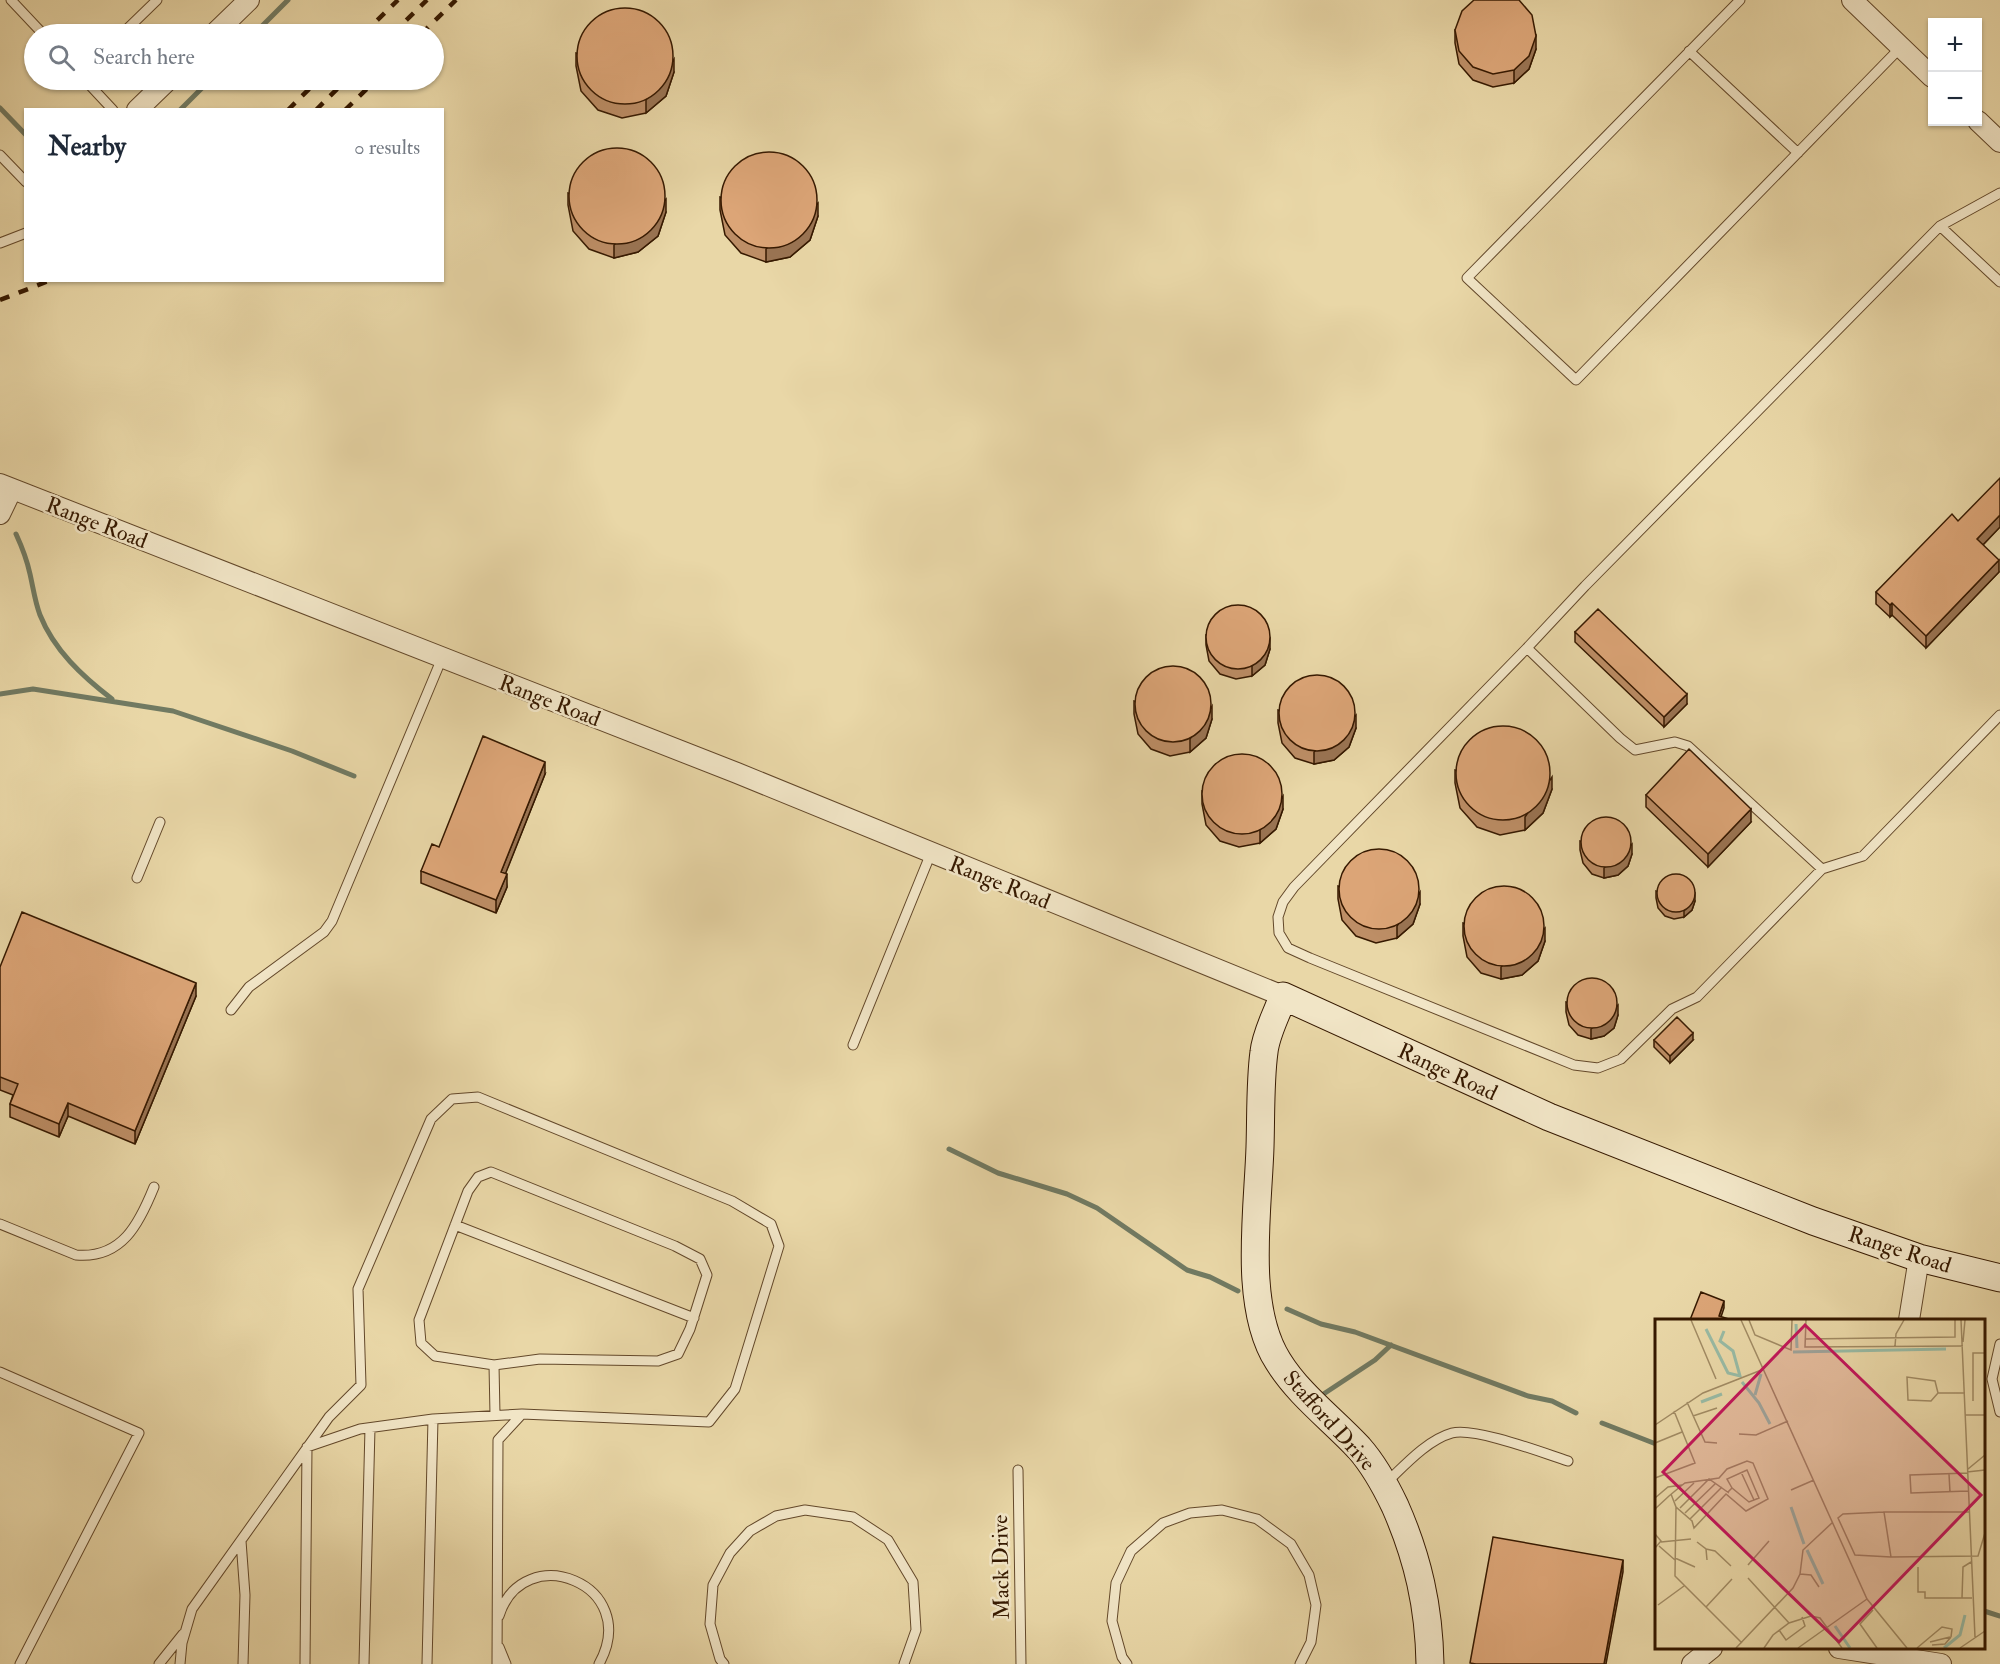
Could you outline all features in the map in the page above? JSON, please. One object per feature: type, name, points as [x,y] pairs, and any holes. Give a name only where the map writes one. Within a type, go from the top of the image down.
[{"type":"street","points":[[224,24],[249,0]]},
{"type":"street","points":[[1852,0],[1928,73]]},
{"type":"street","points":[[139,108],[158,90]]},
{"type":"street","points":[[1982,126],[2000,142]]},
{"type":"street","points":[[0,514],[6,487]]},
{"type":"street","name":"Range Road","points":[[6,487],[737,773],[1283,996],[1549,1117],[1814,1221],[1919,1258],[2000,1278]]},
{"type":"street","name":"Stafford Drive","points":[[1283,996],[1264,1050],[1256,1258],[1257,1297],[1264,1332],[1278,1361],[1298,1388],[1360,1449],[1385,1484],[1407,1532],[1419,1568],[1426,1609],[1430,1664]]},
{"type":"street","points":[[1909,1319],[1919,1258]]},
{"type":"street","points":[[1692,1664],[1709,1649]]},
{"type":"street","points":[[1842,1652],[1941,1664]]},
{"type":"lane","points":[[11,0],[34,24]]},
{"type":"lane","points":[[132,24],[157,0]]},
{"type":"lane","points":[[1740,0],[1467,278],[1576,380],[1901,47]]},
{"type":"lane","points":[[1689,51],[1798,153]]},
{"type":"lane","points":[[94,90],[111,108]]},
{"type":"lane","points":[[0,155],[24,180]]},
{"type":"lane","points":[[2000,193],[1940,226],[1585,586],[1294,887],[1283,902],[1278,917],[1279,933],[1288,948],[1321,963],[1574,1065],[1598,1068],[1621,1059],[1672,1009],[1697,997],[1822,869],[1863,856],[2000,715]]},
{"type":"lane","points":[[1940,226],[2000,282]]},
{"type":"lane","points":[[0,243],[24,234]]},
{"type":"lane","points":[[1527,648],[1635,750],[1675,742],[1688,746],[1822,869]]},
{"type":"lane","points":[[231,1010],[249,987],[324,932],[332,921],[442,658]]},
{"type":"lane","points":[[137,878],[160,822]]},
{"type":"lane","points":[[853,1045],[931,854]]},
{"type":"lane","points":[[180,1664],[182,1642],[192,1610],[329,1417],[361,1385],[358,1289],[431,1119],[452,1099],[478,1097],[732,1201],[771,1224],[779,1246],[735,1389],[709,1422],[522,1414],[495,1415],[433,1419],[360,1429],[308,1447]]},
{"type":"lane","points":[[491,1172],[675,1246],[700,1259],[707,1275],[694,1318],[678,1354],[658,1361],[540,1359],[494,1365],[435,1356],[421,1343],[419,1320],[468,1191],[478,1177],[491,1172]]},
{"type":"lane","points":[[0,1224],[76,1255],[88,1256],[105,1253],[122,1242],[142,1215],[154,1187]]},
{"type":"lane","points":[[455,1225],[694,1318]]},
{"type":"lane","points":[[2000,1344],[1992,1379],[2000,1412]]},
{"type":"lane","points":[[494,1365],[495,1415]]},
{"type":"lane","points":[[0,1372],[139,1433],[20,1664]]},
{"type":"lane","points":[[497,1664],[498,1440],[522,1414]]},
{"type":"lane","points":[[427,1664],[433,1419]]},
{"type":"lane","points":[[364,1664],[370,1428]]},
{"type":"lane","points":[[1385,1484],[1425,1447],[1452,1433],[1474,1432],[1568,1461]]},
{"type":"lane","points":[[304,1664],[308,1447]]},
{"type":"lane","name":"Mack Drive","points":[[1018,1470],[1022,1664]]},
{"type":"lane","points":[[724,1664],[720,1659],[710,1624],[714,1585],[730,1552],[750,1531],[776,1516],[805,1510],[853,1517],[888,1540],[913,1582],[916,1630],[904,1664]]},
{"type":"lane","points":[[1127,1664],[1122,1657],[1112,1621],[1116,1583],[1131,1551],[1162,1523],[1190,1513],[1222,1510],[1257,1519],[1291,1544],[1309,1575],[1316,1605],[1311,1642],[1300,1664]]},
{"type":"lane","points":[[240,1541],[245,1595],[243,1664]]},
{"type":"lane","points":[[506,1664],[496,1632],[497,1622],[505,1601],[530,1580],[552,1575],[574,1579],[593,1592],[605,1610],[610,1632],[600,1664]]},
{"type":"lane","points":[[159,1664],[186,1630]]},
{"type":"building","points":[[1474,0],[1519,0],[1532,15],[1536,36],[1529,56],[1514,70],[1493,74],[1473,67],[1459,51],[1455,30],[1462,11]]},
{"type":"building","points":[[625,8],[643,12],[659,22],[669,38],[673,56],[669,74],[659,90],[643,100],[625,104],[607,100],[591,90],[581,74],[577,56],[581,38],[591,22],[607,12]]},
{"type":"building","points":[[617,148],[635,152],[651,162],[661,178],[665,196],[661,214],[651,230],[635,240],[617,244],[599,240],[583,230],[573,214],[569,196],[573,178],[583,162],[599,152]]},
{"type":"building","points":[[769,152],[787,156],[803,166],[813,182],[817,200],[813,218],[803,234],[787,244],[769,248],[751,244],[735,234],[725,218],[721,200],[725,182],[735,166],[751,156]]},
{"type":"building","points":[[2000,478],[2000,515],[1977,539],[1999,560],[1926,636],[1892,603],[1890,605],[1876,592],[1952,514],[1958,521]]},
{"type":"building","points":[[1238,605],[1256,611],[1264,619],[1270,637],[1264,655],[1256,663],[1238,669],[1220,663],[1212,655],[1206,637],[1212,619],[1220,611]]},
{"type":"building","points":[[1598,609],[1687,694],[1664,717],[1575,632]]},
{"type":"building","points":[[1173,666],[1188,669],[1200,677],[1208,689],[1211,704],[1208,719],[1200,731],[1188,739],[1173,742],[1158,739],[1146,731],[1138,719],[1135,704],[1138,689],[1146,677],[1158,669]]},
{"type":"building","points":[[1317,675],[1332,678],[1344,686],[1352,698],[1355,713],[1352,728],[1344,740],[1332,748],[1317,751],[1302,748],[1290,740],[1282,728],[1279,713],[1282,698],[1290,686],[1302,678]]},
{"type":"building","points":[[1503,726],[1521,729],[1536,740],[1547,755],[1550,773],[1547,791],[1536,806],[1521,817],[1503,820],[1485,817],[1470,806],[1459,791],[1456,773],[1459,755],[1470,740],[1485,729]]},
{"type":"building","points":[[483,736],[545,762],[501,872],[507,874],[496,900],[421,871],[432,844],[439,847]]},
{"type":"building","points":[[1689,749],[1751,809],[1708,854],[1646,795]]},
{"type":"building","points":[[1242,754],[1257,757],[1270,766],[1279,779],[1282,794],[1279,809],[1270,822],[1257,831],[1242,834],[1227,831],[1214,822],[1205,809],[1202,794],[1205,779],[1214,766],[1227,757]]},
{"type":"building","points":[[1601,817],[1611,817],[1624,824],[1631,837],[1631,847],[1624,860],[1611,867],[1601,867],[1592,863],[1585,856],[1581,847],[1581,837],[1585,828],[1592,821]]},
{"type":"building","points":[[1379,849],[1394,852],[1407,861],[1416,874],[1419,889],[1416,904],[1407,917],[1394,926],[1379,929],[1364,926],[1351,917],[1342,904],[1339,889],[1342,874],[1351,861],[1364,852]]},
{"type":"building","points":[[1676,874],[1690,879],[1695,893],[1690,907],[1676,912],[1662,907],[1657,893],[1662,879]]},
{"type":"building","points":[[1504,886],[1519,889],[1532,898],[1541,911],[1544,926],[1541,941],[1532,954],[1519,963],[1504,966],[1489,963],[1476,954],[1467,941],[1464,926],[1467,911],[1476,898],[1489,889]]},
{"type":"building","points":[[22,912],[196,983],[135,1131],[68,1103],[59,1124],[10,1104],[18,1084],[0,1077],[0,967]]},
{"type":"building","points":[[1587,978],[1597,978],[1610,985],[1617,998],[1617,1008],[1610,1021],[1597,1028],[1587,1028],[1578,1024],[1571,1017],[1567,1008],[1567,998],[1571,989],[1578,982]]},
{"type":"building","points":[[1677,1017],[1693,1033],[1670,1056],[1654,1040]]},
{"type":"building","points":[[1701,1292],[1724,1301],[1719,1316],[1729,1319],[1690,1319]]},
{"type":"building","points":[[1493,1537],[1623,1560],[1604,1664],[1470,1663]]},
{"type":"waterway","points":[[264,24],[288,0]]},
{"type":"waterway","points":[[182,108],[200,90]]},
{"type":"waterway","points":[[0,108],[24,133]]},
{"type":"waterway","points":[[16,534],[27,564],[38,610],[46,628],[70,662],[112,699]]},
{"type":"waterway","points":[[0,694],[33,689],[173,711],[292,751],[354,776]]},
{"type":"waterway","points":[[949,1149],[998,1173],[1067,1194],[1097,1208],[1187,1270],[1210,1277],[1238,1291]]},
{"type":"waterway","points":[[1287,1309],[1321,1324],[1355,1332],[1528,1396],[1552,1401],[1576,1413]]},
{"type":"waterway","points":[[1322,1395],[1375,1360],[1391,1345]]},
{"type":"waterway","points":[[1602,1423],[1655,1444]]},
{"type":"waterway","points":[[1985,1611],[2000,1616]]},
{"type":"railway","points":[[373,24],[398,0]]},
{"type":"railway","points":[[402,24],[427,0]]},
{"type":"railway","points":[[431,24],[456,0]]},
{"type":"railway","points":[[290,108],[308,90]]},
{"type":"railway","points":[[318,108],[336,90]]},
{"type":"railway","points":[[347,108],[366,90]]},
{"type":"railway","points":[[0,300],[46,282]]}]
